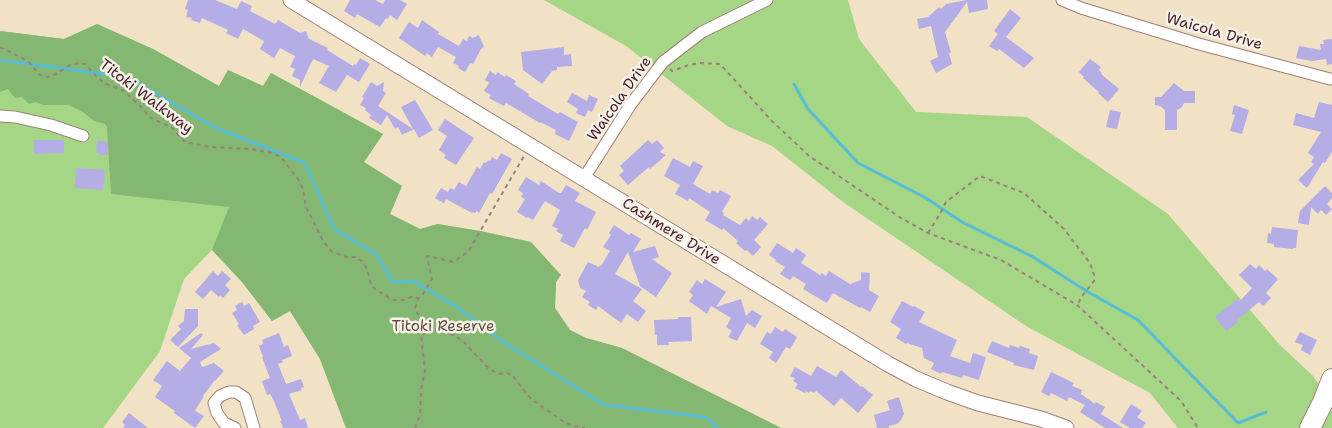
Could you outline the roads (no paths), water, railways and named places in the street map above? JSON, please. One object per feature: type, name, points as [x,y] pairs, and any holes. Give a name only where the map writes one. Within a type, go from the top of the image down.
[{"type":"highway","points":[[1310,428],[1332,379]]},
{"type":"street","name":"Cashmere Drive","points":[[291,0],[880,359],[916,379],[964,398],[1041,419],[1066,428]]},
{"type":"street","name":"Waicola Drive","points":[[584,178],[631,104],[664,62],[702,32],[767,0]]},
{"type":"street","name":"Waicola Drive","points":[[1062,0],[1081,8],[1199,44],[1330,78]]},
{"type":"street","points":[[0,116],[15,117],[51,125],[83,136]]},
{"type":"street","points":[[235,428],[224,422],[216,413],[214,404],[220,396],[228,392],[236,392],[245,398],[254,428]]},
{"type":"waterway","points":[[0,60],[127,77],[216,128],[305,163],[334,229],[376,254],[393,282],[413,281],[457,307],[505,343],[604,405],[705,417],[718,428]]},
{"type":"waterway","points":[[794,84],[808,109],[858,163],[926,198],[962,222],[1033,257],[1088,292],[1138,320],[1238,423],[1266,412]]},
{"type":"park label","name":"Titoki Reserve","points":[[443,327]]}]
